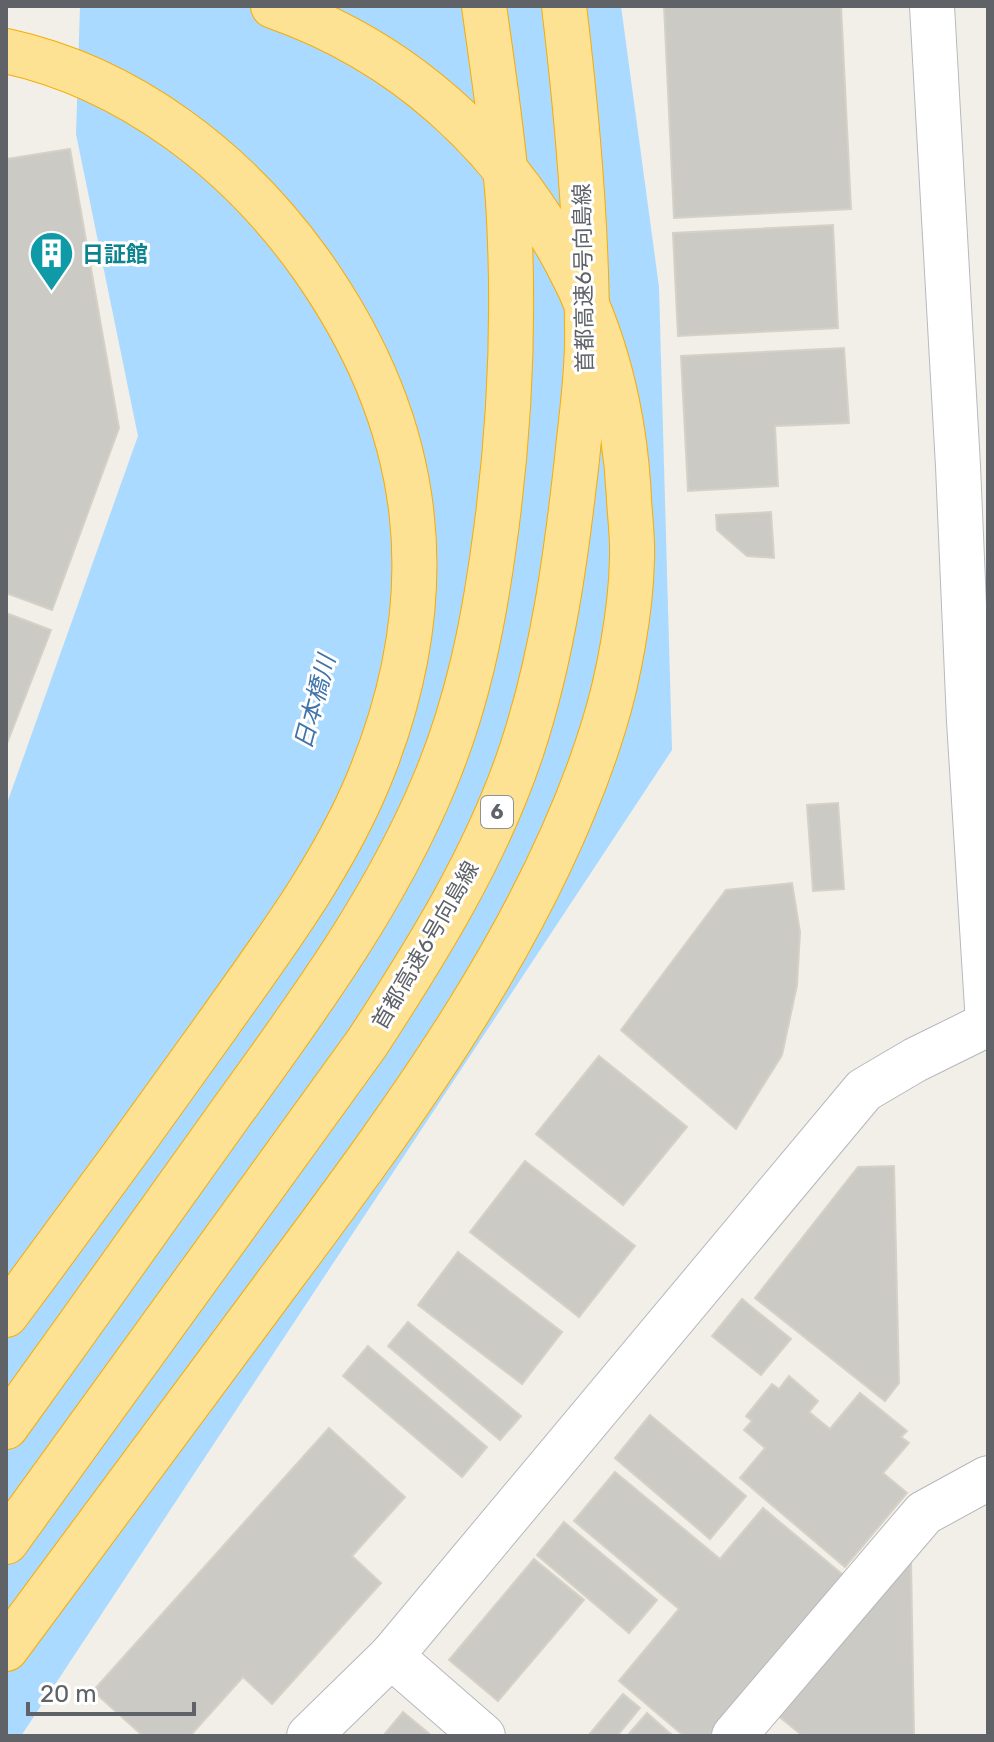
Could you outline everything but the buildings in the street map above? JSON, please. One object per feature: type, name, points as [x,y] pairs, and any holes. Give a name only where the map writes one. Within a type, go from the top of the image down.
[{"type":"highway","points":[[6,1649],[377,1150],[482,990],[576,803],[605,723],[623,643],[632,560],[628,473],[617,395],[600,336],[555,241],[498,160],[454,114],[408,74],[357,42],[273,6]]},
{"type":"highway","points":[[6,1427],[275,1051],[354,935],[405,844],[456,727],[486,603],[498,514],[507,420],[512,306],[508,200],[484,6]]},
{"type":"highway","name":"首都高速6号向島線","points":[[6,1542],[384,1017],[419,963],[466,877],[521,751],[555,623],[569,529],[587,335],[585,222],[578,123],[564,6]]},
{"type":"highway","points":[[6,51],[36,58],[108,87],[178,129],[235,175],[286,229],[330,291],[367,359],[396,432],[412,505],[416,569],[411,639],[395,708],[368,781],[332,851],[285,930],[121,1161],[6,1315]]},
{"type":"street","points":[[309,1736],[391,1656],[864,1090],[915,1060],[988,1024],[973,467],[932,6]]},
{"type":"street","points":[[734,1736],[924,1513],[988,1478]]},
{"type":"street","points":[[391,1656],[483,1736]]},
{"type":"water","name":"日本橋川","points":[[80,6],[621,6],[659,287],[672,750],[21,1736],[6,1736],[6,806],[138,436],[76,134]]},
{"type":"place","name":"日証館","points":[[51,293]]}]
